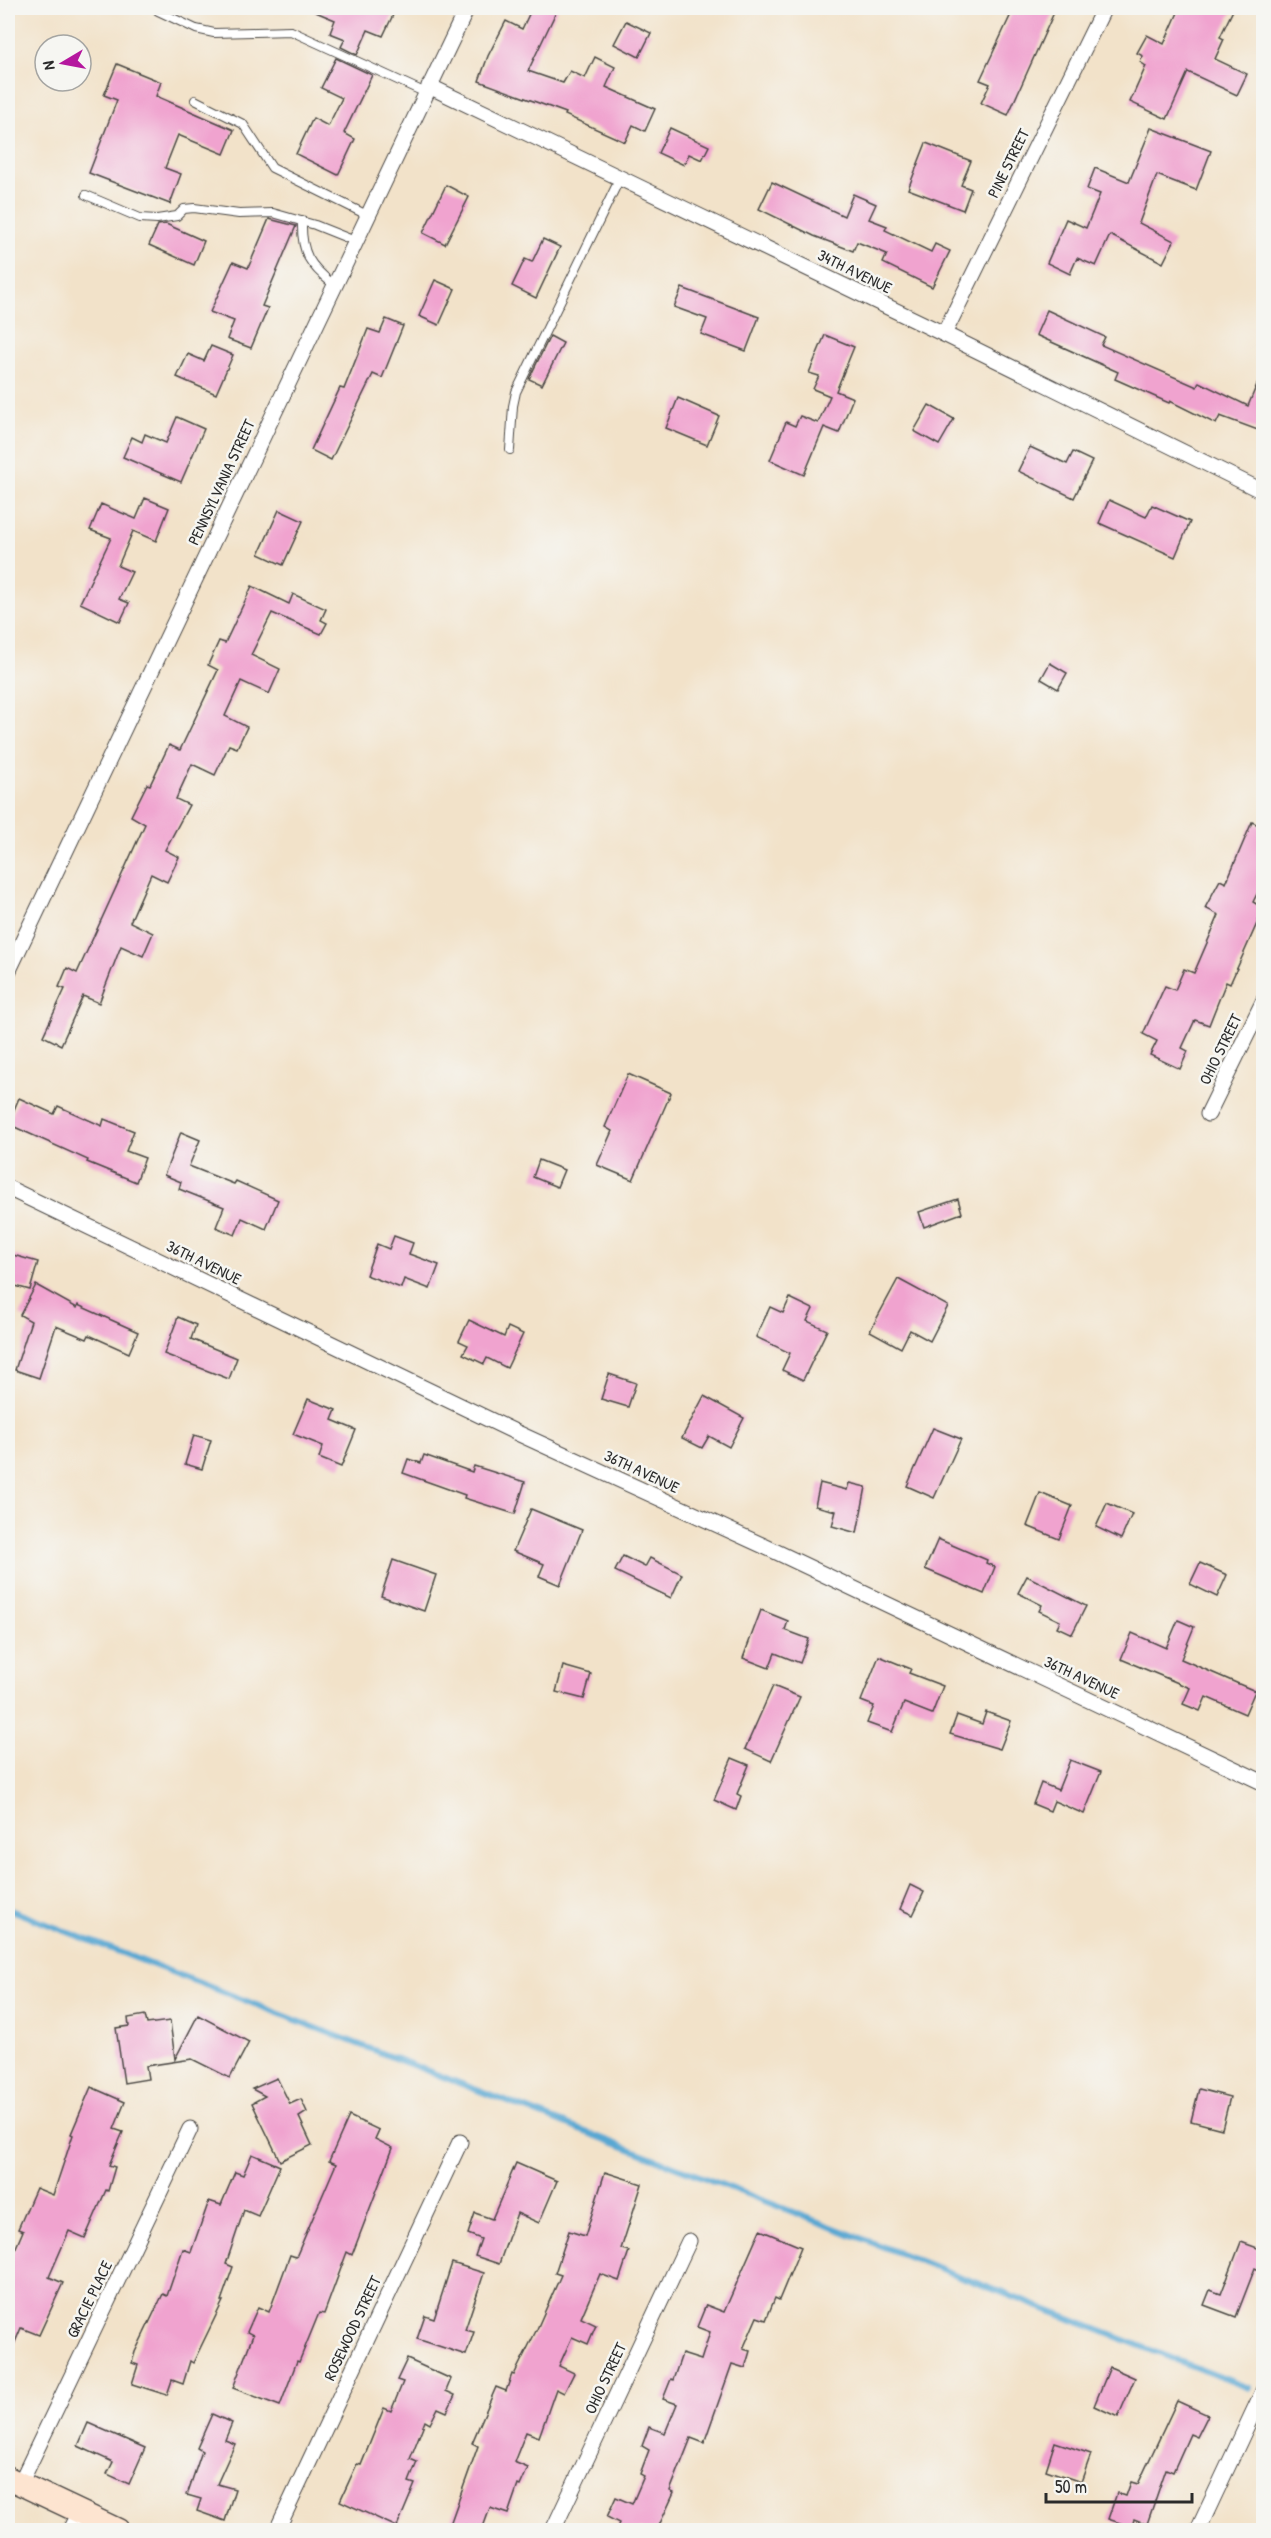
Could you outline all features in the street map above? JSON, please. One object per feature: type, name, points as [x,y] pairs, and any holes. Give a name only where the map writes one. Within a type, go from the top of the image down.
[{"type":"street","name":"PENNSYLVANIA STREET","points":[[8,972],[467,8]]},
{"type":"street","name":"PINE STREET","points":[[944,334],[1104,8]]},
{"type":"street","name":"34TH AVENUE","points":[[427,89],[620,178],[944,334],[1263,492]]},
{"type":"street","name":"OHIO STREET","points":[[1208,1114],[1263,1000]]},
{"type":"street","name":"36TH AVENUE","points":[[8,1188],[502,1426],[766,1547],[1263,1783]]},
{"type":"street","name":"GRACIE PLACE","points":[[14,2481],[190,2129]]},
{"type":"street","name":"ROSEWOOD STREET","points":[[277,2530],[460,2142]]},
{"type":"street","name":"OHIO STREET","points":[[554,2530],[689,2241]]},
{"type":"street","points":[[1198,2530],[1263,2389]]},
{"type":"street","points":[[14,2481],[75,2521],[118,2530]]},
{"type":"lane","points":[[158,11],[196,28],[214,33],[291,31],[427,89]]},
{"type":"lane","points":[[195,99],[243,124],[272,168],[367,215]]},
{"type":"lane","points":[[510,450],[516,392],[620,178]]},
{"type":"lane","points":[[86,195],[140,218],[165,219],[177,216],[184,209],[194,208],[238,214],[273,213],[302,221],[355,241]]},
{"type":"lane","points":[[302,221],[303,248],[309,261],[334,285]]},
{"type":"building","points":[[306,8],[375,8],[393,15],[383,36],[368,30],[357,55],[341,47],[345,39],[330,33],[335,20]]},
{"type":"building","points":[[532,8],[558,8],[528,71],[563,83],[570,71],[585,78],[595,57],[615,67],[606,87],[655,109],[645,131],[633,125],[625,142],[565,115],[566,113],[479,81],[488,56],[506,21],[522,29]]},
{"type":"building","points":[[1014,8],[1056,8],[1008,115],[981,103],[990,84],[980,80]]},
{"type":"building","points":[[1180,8],[1234,8],[1220,37],[1224,39],[1215,59],[1247,74],[1237,95],[1188,72],[1167,119],[1130,102],[1146,66],[1140,62],[1143,56],[1137,53],[1147,35],[1164,44]]},
{"type":"building","points":[[626,21],[651,33],[639,57],[614,44]]},
{"type":"building","points":[[336,58],[372,75],[344,133],[355,139],[338,175],[296,154],[313,118],[328,126],[342,98],[321,88]]},
{"type":"building","points":[[117,64],[161,82],[156,96],[234,130],[224,154],[178,135],[165,168],[181,174],[170,204],[89,173],[117,100],[104,95]]},
{"type":"building","points":[[670,128],[709,146],[702,160],[689,154],[684,165],[658,153]]},
{"type":"building","points":[[1151,128],[1211,151],[1196,190],[1157,175],[1139,223],[1174,241],[1163,263],[1110,235],[1096,266],[1077,258],[1070,274],[1047,263],[1066,219],[1086,228],[1100,194],[1087,189],[1095,168],[1129,182]]},
{"type":"building","points":[[926,143],[971,161],[961,185],[971,189],[963,210],[908,189]]},
{"type":"building","points":[[772,182],[844,216],[853,194],[876,204],[869,219],[887,226],[885,230],[931,252],[935,244],[950,251],[932,287],[883,263],[887,254],[857,242],[853,251],[814,236],[759,209]]},
{"type":"building","points":[[446,185],[469,197],[445,244],[423,233]]},
{"type":"building","points":[[269,219],[296,226],[262,306],[268,308],[251,348],[227,339],[234,321],[210,312],[233,262],[248,268]]},
{"type":"building","points":[[166,224],[204,241],[194,265],[149,245],[158,225]]},
{"type":"building","points":[[543,239],[560,247],[536,298],[512,286],[525,259],[532,262]]},
{"type":"building","points":[[435,280],[455,289],[439,325],[419,316]]},
{"type":"building","points":[[682,288],[759,317],[746,351],[701,334],[707,319],[674,307]]},
{"type":"building","points":[[1047,310],[1105,337],[1101,345],[1197,387],[1199,382],[1248,406],[1263,370],[1263,432],[1220,416],[1216,424],[1170,401],[1169,403],[1115,379],[1118,372],[1036,335]]},
{"type":"building","points":[[386,319],[403,326],[382,378],[373,374],[331,460],[311,450],[340,388],[344,389],[368,329],[380,333]]},
{"type":"building","points":[[825,335],[854,347],[836,391],[853,398],[839,433],[824,427],[804,475],[770,460],[786,422],[795,426],[800,416],[818,423],[830,396],[813,389],[819,376],[809,373]]},
{"type":"building","points":[[550,336],[563,343],[542,385],[529,379]]},
{"type":"building","points":[[211,346],[233,355],[216,394],[177,377],[188,354],[204,361]]},
{"type":"building","points":[[678,398],[719,416],[707,445],[666,428]]},
{"type":"building","points":[[929,405],[954,419],[939,445],[914,431]]},
{"type":"building","points":[[177,417],[204,429],[181,482],[123,457],[132,437],[142,442],[145,434],[166,443]]},
{"type":"building","points":[[1030,447],[1067,464],[1073,452],[1092,461],[1074,498],[1018,471]]},
{"type":"building","points":[[145,498],[169,508],[156,541],[133,531],[118,566],[132,572],[119,599],[129,603],[120,622],[80,603],[111,538],[90,530],[101,504],[136,519]]},
{"type":"building","points":[[1109,500],[1146,517],[1152,505],[1190,522],[1175,557],[1099,523]]},
{"type":"building","points":[[279,510],[303,521],[283,565],[259,554]]},
{"type":"building","points":[[252,586],[289,604],[293,594],[326,609],[321,620],[327,623],[321,634],[272,613],[251,655],[280,669],[269,694],[241,681],[225,716],[247,727],[237,748],[229,745],[215,775],[192,764],[176,799],[189,805],[165,850],[179,857],[167,882],[151,874],[130,922],[153,933],[143,956],[121,946],[99,1003],[83,996],[61,1045],[43,1036],[65,989],[59,987],[67,968],[77,973],[145,824],[131,816],[147,784],[150,785],[169,745],[180,750],[218,670],[208,665],[219,641],[225,643]]},
{"type":"building","points":[[1050,663],[1067,673],[1058,689],[1041,679]]},
{"type":"building","points":[[1252,822],[1263,827],[1263,882],[1253,902],[1263,910],[1230,984],[1226,982],[1209,1025],[1195,1020],[1182,1048],[1188,1051],[1180,1069],[1150,1055],[1157,1041],[1143,1034],[1165,986],[1175,990],[1184,969],[1194,973],[1219,915],[1205,908],[1220,880],[1226,883]]},
{"type":"building","points":[[628,1074],[671,1093],[633,1180],[597,1165],[612,1131],[605,1127]]},
{"type":"building","points":[[19,1098],[54,1114],[58,1106],[102,1126],[104,1119],[134,1131],[126,1151],[145,1158],[136,1182],[87,1162],[88,1160],[8,1124]]},
{"type":"building","points":[[181,1132],[200,1140],[189,1166],[234,1184],[236,1181],[278,1200],[266,1229],[242,1218],[235,1235],[216,1227],[224,1207],[179,1189],[181,1182],[164,1175]]},
{"type":"building","points":[[539,1160],[564,1170],[557,1187],[533,1177]]},
{"type":"building","points":[[958,1199],[962,1213],[924,1227],[919,1212]]},
{"type":"building","points":[[394,1236],[413,1243],[409,1254],[439,1265],[430,1289],[404,1279],[401,1288],[366,1275],[377,1244],[389,1249]]},
{"type":"building","points":[[13,1255],[38,1262],[30,1290],[8,1284]]},
{"type":"building","points":[[898,1279],[948,1306],[930,1341],[910,1330],[901,1348],[870,1331]]},
{"type":"building","points":[[36,1285],[77,1308],[78,1305],[138,1332],[129,1353],[89,1335],[87,1339],[56,1326],[39,1378],[15,1370],[31,1321],[20,1315]]},
{"type":"building","points":[[790,1298],[813,1309],[807,1321],[827,1330],[803,1380],[782,1370],[790,1353],[756,1337],[770,1307],[783,1313]]},
{"type":"building","points":[[178,1317],[196,1325],[191,1339],[237,1358],[229,1379],[164,1354]]},
{"type":"building","points":[[469,1320],[504,1337],[508,1327],[523,1334],[507,1368],[487,1358],[484,1364],[463,1354],[468,1345],[459,1341]]},
{"type":"building","points":[[609,1374],[636,1383],[628,1407],[601,1399]]},
{"type":"building","points":[[704,1396],[744,1418],[729,1447],[709,1436],[702,1448],[682,1438]]},
{"type":"building","points":[[308,1399],[336,1410],[332,1420],[356,1430],[341,1467],[319,1458],[323,1446],[293,1434]]},
{"type":"building","points":[[933,1428],[961,1439],[934,1498],[907,1486]]},
{"type":"building","points":[[194,1435],[211,1440],[202,1469],[185,1464]]},
{"type":"building","points":[[424,1455],[472,1472],[474,1466],[525,1482],[515,1514],[464,1498],[465,1495],[403,1473],[408,1459],[421,1463]]},
{"type":"building","points":[[820,1483],[847,1490],[849,1483],[866,1487],[857,1533],[832,1526],[836,1511],[815,1506]]},
{"type":"building","points":[[1040,1493],[1072,1506],[1059,1539],[1027,1526]]},
{"type":"building","points":[[1107,1503],[1132,1514],[1121,1539],[1096,1527]]},
{"type":"building","points":[[531,1509],[582,1530],[560,1585],[539,1576],[544,1564],[513,1551]]},
{"type":"building","points":[[938,1539],[987,1560],[986,1563],[995,1567],[984,1594],[925,1569]]},
{"type":"building","points":[[623,1556],[645,1567],[650,1558],[682,1574],[671,1598],[615,1571]]},
{"type":"building","points":[[393,1560],[436,1575],[424,1611],[381,1596]]},
{"type":"building","points":[[1200,1563],[1227,1575],[1217,1597],[1190,1584]]},
{"type":"building","points":[[1027,1576],[1086,1606],[1072,1634],[1057,1627],[1060,1621],[1039,1611],[1042,1605],[1018,1593]]},
{"type":"building","points":[[761,1610],[788,1621],[785,1630],[809,1639],[800,1663],[775,1653],[769,1668],[743,1658]]},
{"type":"building","points":[[1178,1620],[1194,1627],[1181,1659],[1255,1691],[1245,1714],[1206,1697],[1200,1711],[1183,1704],[1190,1688],[1121,1659],[1132,1633],[1166,1648]]},
{"type":"building","points":[[879,1656],[911,1669],[909,1673],[943,1686],[932,1714],[904,1703],[892,1732],[867,1723],[874,1706],[861,1701]]},
{"type":"building","points":[[563,1666],[591,1674],[584,1699],[556,1692]]},
{"type":"building","points":[[773,1686],[800,1697],[771,1761],[745,1749]]},
{"type":"building","points":[[986,1712],[1011,1721],[1000,1749],[950,1734],[957,1715],[982,1724]]},
{"type":"building","points":[[732,1758],[749,1765],[737,1794],[741,1796],[736,1810],[714,1800]]},
{"type":"building","points":[[1070,1760],[1101,1772],[1084,1814],[1054,1801],[1050,1811],[1033,1804],[1041,1783],[1058,1790]]},
{"type":"building","points":[[910,1885],[924,1892],[913,1915],[900,1909]]},
{"type":"building","points":[[145,2015],[147,2024],[170,2021],[175,2059],[198,2015],[249,2042],[230,2078],[192,2059],[146,2066],[148,2079],[124,2083],[116,2028],[129,2026],[128,2018]]},
{"type":"building","points":[[277,2078],[290,2104],[301,2099],[307,2112],[299,2117],[312,2145],[280,2161],[252,2103],[265,2096],[252,2089]]},
{"type":"building","points":[[91,2087],[125,2102],[114,2129],[123,2132],[109,2165],[115,2167],[108,2191],[106,2190],[85,2238],[69,2231],[49,2277],[63,2283],[39,2335],[21,2328],[8,2359],[8,2266],[23,2231],[18,2229],[36,2188],[53,2195],[73,2135],[71,2134]]},
{"type":"building","points":[[1199,2089],[1230,2097],[1222,2129],[1191,2121]]},
{"type":"building","points":[[349,2116],[379,2130],[375,2139],[393,2148],[352,2255],[347,2252],[324,2314],[319,2313],[280,2406],[233,2388],[253,2335],[247,2332],[258,2307],[269,2312],[290,2255],[296,2257],[336,2164],[329,2161]]},
{"type":"building","points":[[252,2154],[280,2166],[258,2216],[244,2210],[226,2264],[233,2267],[221,2301],[223,2301],[193,2363],[190,2361],[183,2384],[172,2380],[167,2395],[132,2384],[138,2365],[132,2363],[135,2352],[163,2294],[167,2296],[183,2249],[191,2252],[209,2201],[221,2205],[235,2172],[243,2175]]},
{"type":"building","points":[[516,2163],[557,2181],[539,2223],[517,2213],[499,2264],[475,2256],[481,2239],[468,2234],[475,2213],[492,2219]]},
{"type":"building","points":[[605,2172],[642,2184],[621,2249],[629,2251],[619,2281],[600,2274],[581,2318],[596,2325],[588,2344],[572,2337],[559,2366],[574,2373],[564,2393],[556,2389],[539,2437],[526,2432],[514,2462],[528,2468],[520,2486],[518,2485],[508,2514],[490,2508],[482,2530],[448,2530],[478,2446],[472,2443],[496,2387],[506,2391],[512,2374],[514,2375],[537,2329],[561,2275],[555,2273],[569,2231],[585,2236]]},
{"type":"building","points":[[760,2230],[801,2247],[779,2300],[775,2298],[766,2320],[757,2317],[743,2349],[750,2351],[745,2368],[732,2364],[704,2443],[691,2438],[670,2491],[674,2493],[657,2530],[616,2530],[619,2523],[607,2517],[616,2497],[632,2504],[644,2476],[640,2474],[649,2450],[642,2446],[649,2427],[665,2433],[677,2404],[663,2399],[671,2379],[673,2380],[682,2354],[701,2360],[710,2332],[697,2327],[706,2305],[724,2312]]},
{"type":"building","points":[[1241,2242],[1263,2250],[1263,2272],[1255,2268],[1236,2317],[1204,2305],[1210,2290],[1221,2294]]},
{"type":"building","points":[[452,2263],[484,2273],[465,2330],[474,2332],[466,2355],[417,2339],[425,2316],[434,2319]]},
{"type":"building","points":[[407,2359],[451,2379],[446,2391],[455,2395],[447,2412],[438,2408],[430,2424],[425,2421],[410,2459],[417,2462],[409,2482],[415,2484],[397,2527],[340,2501],[357,2464],[361,2465],[384,2408],[391,2411],[403,2382],[397,2380]]},
{"type":"building","points":[[1110,2367],[1135,2378],[1118,2417],[1094,2406]]},
{"type":"building","points":[[1177,2401],[1208,2415],[1197,2437],[1190,2434],[1173,2472],[1166,2469],[1147,2524],[1134,2519],[1132,2527],[1108,2519],[1117,2493],[1126,2496],[1131,2482],[1138,2484]]},
{"type":"building","points":[[212,2414],[232,2423],[225,2440],[235,2444],[217,2484],[235,2489],[225,2521],[197,2511],[201,2499],[187,2495],[202,2451],[197,2448]]},
{"type":"building","points":[[88,2423],[145,2448],[129,2484],[107,2474],[113,2462],[78,2446]]},
{"type":"building","points":[[1055,2442],[1091,2454],[1081,2482],[1046,2470]]},
{"type":"waterway","points":[[8,1909],[1249,2388]]}]
